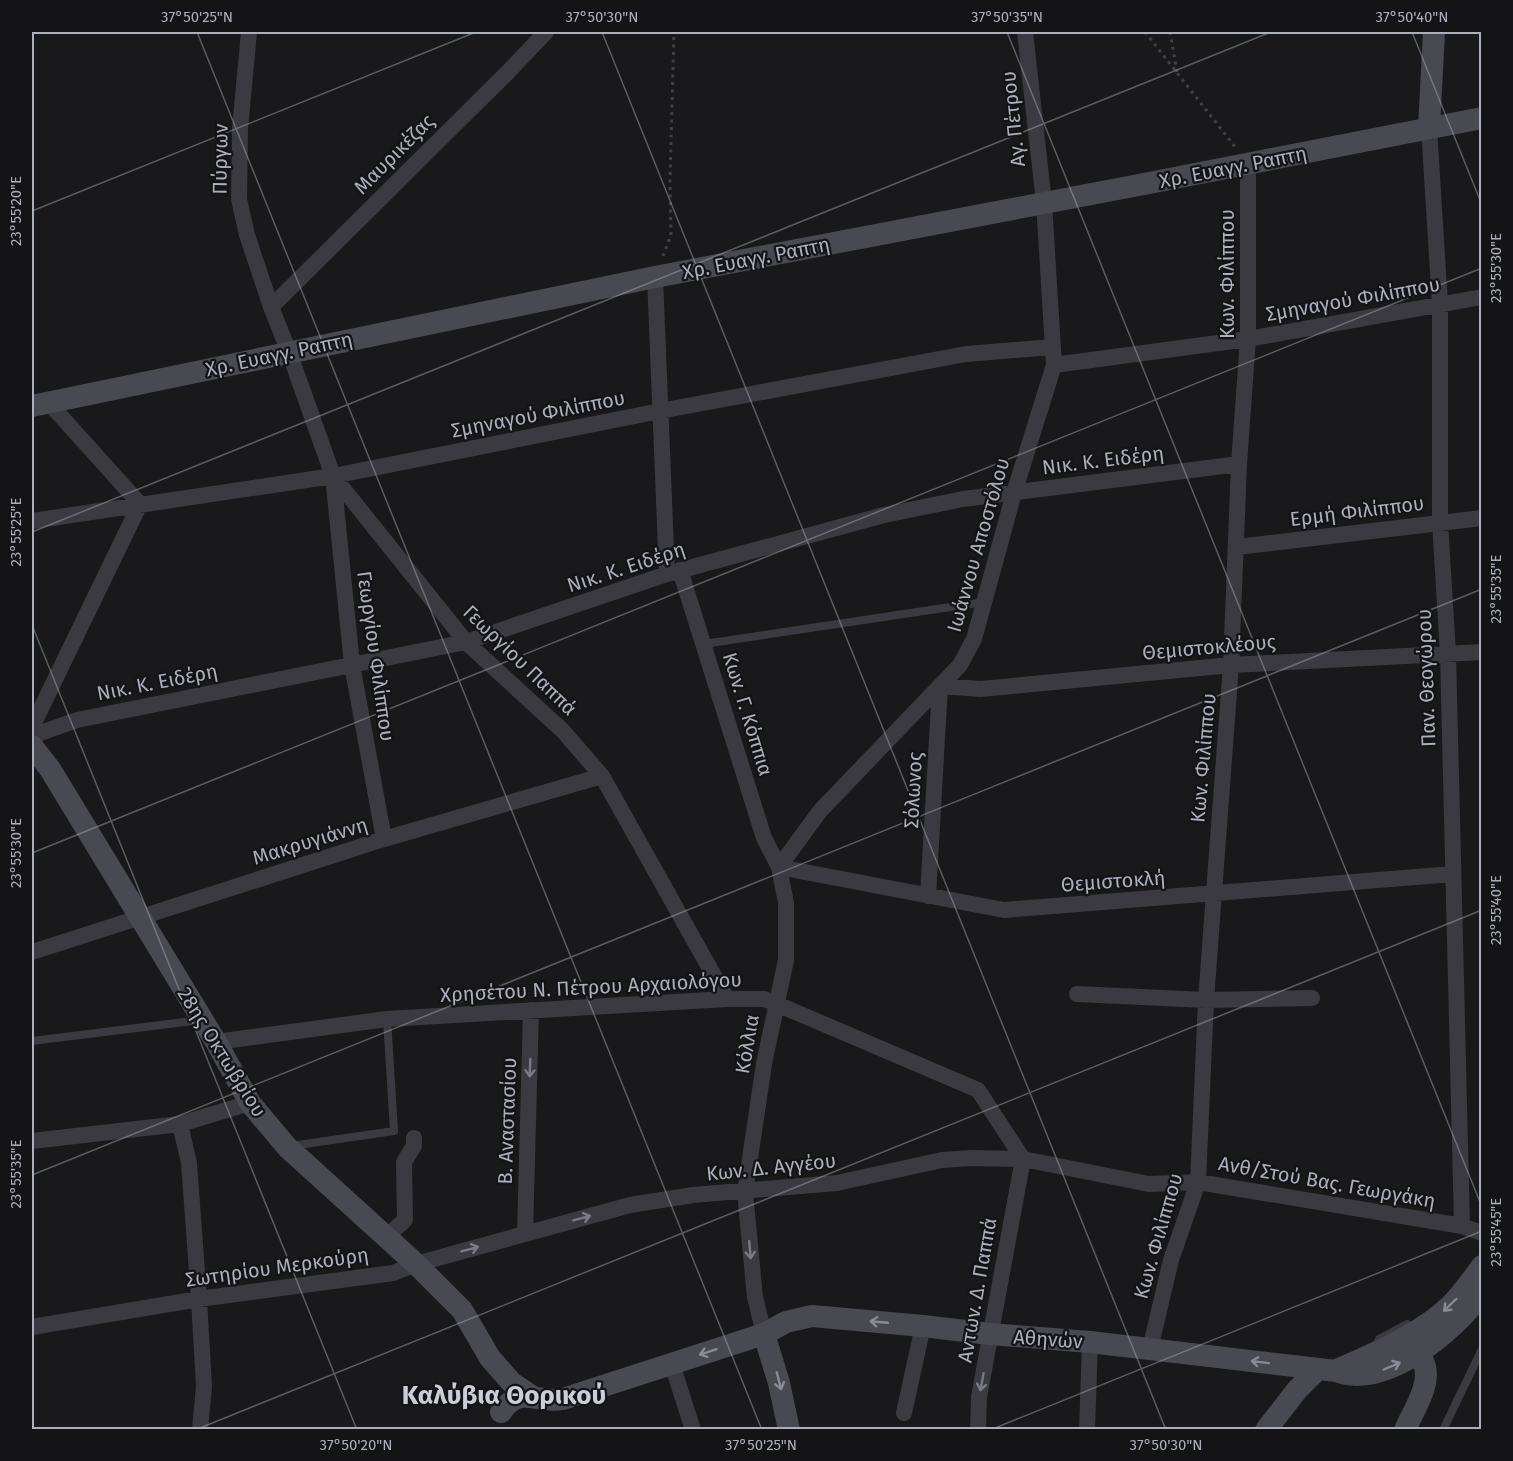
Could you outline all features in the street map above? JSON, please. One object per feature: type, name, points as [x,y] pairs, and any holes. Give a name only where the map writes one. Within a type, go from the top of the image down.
[{"type":"main road","points":[[1430,128],[1434,32]]},
{"type":"main road","name":"Χρ. Ευαγγ. Ραπτη","points":[[40,404],[655,277],[1482,118]]},
{"type":"main road","name":"28ης Οκτωβρίου","points":[[32,746],[50,769],[216,1042],[250,1103],[287,1147],[416,1264],[462,1310],[490,1358],[512,1383],[532,1397]]},
{"type":"main road","name":"Αθηνών","points":[[532,1397],[546,1400],[563,1399],[764,1334],[786,1322],[812,1316],[1090,1342],[1327,1370],[1347,1375],[1362,1375],[1386,1369],[1414,1343],[1430,1322],[1450,1306],[1482,1266]]},
{"type":"main road","name":"Αθηνών","points":[[1327,1370],[1374,1353],[1445,1334],[1471,1308],[1482,1293]]},
{"type":"main road","points":[[764,1334],[779,1383],[789,1430]]},
{"type":"main road","points":[[1405,1430],[1425,1382],[1425,1367],[1414,1343]]},
{"type":"main road","points":[[490,1358],[502,1421]]},
{"type":"main road","points":[[1266,1430],[1298,1390],[1327,1370]]},
{"type":"main road","points":[[502,1421],[507,1403],[515,1397],[532,1397]]},
{"type":"street","name":"Πύργων","points":[[249,32],[240,129],[239,199],[271,307],[289,352]]},
{"type":"street","name":"Μαυρικέζας","points":[[271,307],[546,32]]},
{"type":"street","name":"Αγ. Πέτρου","points":[[1024,32],[1044,203]]},
{"type":"street","name":"Παν. Θεογώρου","points":[[1430,128],[1440,304],[1440,522],[1448,654],[1462,1226]]},
{"type":"street","name":"Κων. Φιλίππου","points":[[1150,1349],[1171,1260],[1198,1182],[1206,1000],[1232,665],[1239,464],[1248,339],[1248,164]]},
{"type":"street","name":"Ιωάννου Αποστόλου","points":[[779,867],[820,811],[960,665],[974,639],[1014,493],[1054,365],[1044,203]]},
{"type":"street","name":"Κων. Γ. Κόππια","points":[[655,277],[660,411],[673,572],[704,644],[764,837],[779,867]]},
{"type":"street","name":"Σμηναγού Φιλίππου","points":[[1054,365],[1248,339],[1482,297]]},
{"type":"street","name":"Σμηναγού Φιλίππου","points":[[32,521],[333,476],[660,411],[966,354],[1053,347]]},
{"type":"street","name":"Γεωργίου Παππά","points":[[289,352],[333,476],[466,642],[563,731],[602,776],[727,999]]},
{"type":"street","points":[[32,727],[140,504],[40,404]]},
{"type":"street","name":"Νικ. Κ. Ειδέρη","points":[[32,736],[77,720],[466,642],[673,572],[884,515],[963,499],[1239,464]]},
{"type":"street","name":"Γεωργίου Φιλίππου","points":[[333,476],[352,665],[384,839]]},
{"type":"street","name":"Ερμή Φιλίππου","points":[[1237,547],[1482,518]]},
{"type":"street","name":"Θεμιστοκλέους","points":[[940,686],[981,689],[1232,665],[1482,652]]},
{"type":"street","name":"Σόλωνος","points":[[927,896],[940,686]]},
{"type":"street","name":"Μακρυγιάννη","points":[[32,952],[384,839],[602,776]]},
{"type":"street","name":"Θεμιστοκλή","points":[[779,867],[1004,910],[1453,874]]},
{"type":"street","name":"Κόλλια","points":[[764,1334],[754,1296],[745,1192],[764,1064],[786,960],[786,903],[779,867]]},
{"type":"street","points":[[1077,994],[1206,1000],[1312,998]]},
{"type":"street","name":"Χρησέτου Ν. Πέτρου Αρχαιολόγου","points":[[216,1042],[387,1019],[727,999],[765,999],[978,1090],[1023,1159]]},
{"type":"street","name":"Β. Αναστασίου","points":[[525,1234],[531,1010]]},
{"type":"street","points":[[32,1141],[180,1124],[250,1103]]},
{"type":"street","points":[[180,1124],[189,1163],[199,1299],[204,1386],[200,1430]]},
{"type":"street","points":[[385,1238],[405,1220],[404,1162],[414,1146],[414,1138]]},
{"type":"street","name":"Ανθ/Στού Βας. Γεωργάκη","points":[[1023,1159],[1149,1184],[1198,1182],[1462,1226],[1482,1233]]},
{"type":"street","name":"Κων. Δ. Αγγέου","points":[[525,1234],[630,1205],[693,1195],[837,1183],[942,1160],[1023,1159]]},
{"type":"street","name":"Αντων. Δ. Παππά","points":[[978,1430],[979,1397],[1023,1159]]},
{"type":"street","name":"Σωτηρίου Μερκούρη","points":[[32,1327],[199,1299],[393,1273],[416,1264],[525,1234]]},
{"type":"street","points":[[904,1413],[923,1326]]},
{"type":"street","points":[[1087,1430],[1090,1342]]},
{"type":"street","points":[[672,1364],[693,1430]]},
{"type":"lane","points":[[704,644],[985,602]]},
{"type":"lane","points":[[287,1147],[394,1131],[387,1019]]},
{"type":"lane","points":[[32,1041],[202,1020]]},
{"type":"lane","points":[[1374,1353],[1379,1339],[1417,1319],[1430,1322]]},
{"type":"lane","points":[[1443,1430],[1482,1349]]},
{"type":"path","points":[[655,277],[671,235],[670,179],[674,32]]},
{"type":"path","points":[[1145,32],[1223,129],[1248,164]]},
{"type":"path","points":[[1170,32],[1177,74]]},
{"type":"district","name":"Καλύβια Θορικού","points":[[504,1395]]}]
